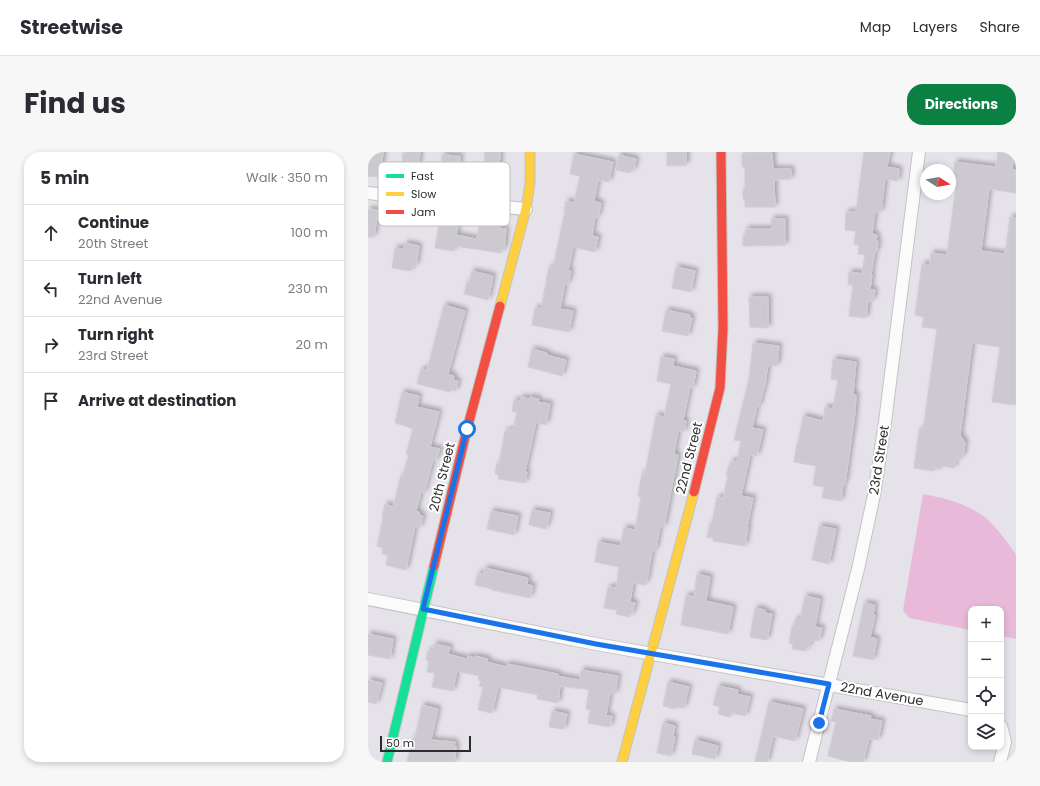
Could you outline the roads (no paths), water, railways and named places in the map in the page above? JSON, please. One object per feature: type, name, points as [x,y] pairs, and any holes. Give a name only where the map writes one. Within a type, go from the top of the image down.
[{"type":"street","name":"20th Street","points":[[387,762],[467,429],[526,209],[530,183],[530,152]]},
{"type":"street","name":"22nd Street","points":[[622,762],[720,388],[723,328],[721,152]]},
{"type":"street","name":"23rd Street","points":[[809,762],[858,569],[874,496],[885,422],[919,152]]},
{"type":"street","points":[[368,193],[378,194]]},
{"type":"street","points":[[510,208],[526,209]]},
{"type":"street","name":"22nd Avenue","points":[[368,599],[588,642],[968,709]]},
{"type":"street","points":[[1000,762],[1003,750]]}]
